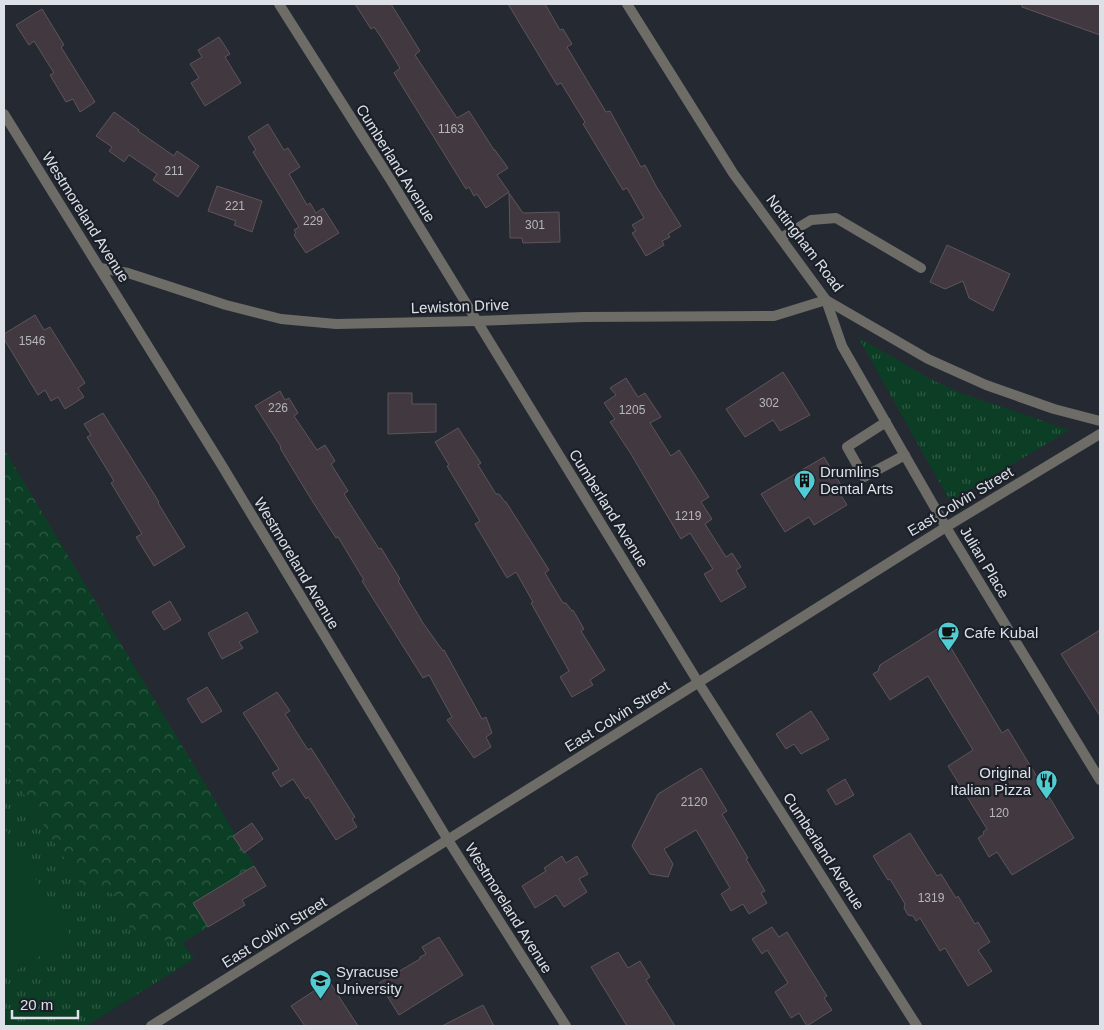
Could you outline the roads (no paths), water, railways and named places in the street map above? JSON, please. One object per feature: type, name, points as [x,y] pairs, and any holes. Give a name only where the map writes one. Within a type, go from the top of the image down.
[{"type":"street","name":"Cumberland Avenue","points":[[278,4],[390,179],[698,682],[917,1026]]},
{"type":"street","name":"Nottingham Road","points":[[628,4],[733,173],[826,300],[928,359],[986,384],[1100,421]]},
{"type":"street","name":"Westmoreland Avenue","points":[[4,114],[100,268],[448,840],[566,1026]]},
{"type":"street","points":[[781,238],[811,220],[836,218],[921,268]]},
{"type":"street","name":"Lewiston Drive","points":[[100,268],[128,273],[226,305],[281,319],[336,324],[584,317],[774,316],[826,300]]},
{"type":"street","name":"Julian Place","points":[[826,300],[842,346],[946,526],[1100,780]]},
{"type":"street","points":[[886,422],[847,447],[864,477],[905,455]]},
{"type":"street","name":"East Colvin Street","points":[[151,1026],[946,526],[1100,434]]},
{"type":"place","name":"Drumlins Dental Arts","points":[[804,499]]},
{"type":"place","name":"Cafe Kubal","points":[[948,651]]},
{"type":"place","name":"Original Italian Pizza","points":[[1047,800]]},
{"type":"place","name":"Syracuse University","points":[[320,999]]}]
